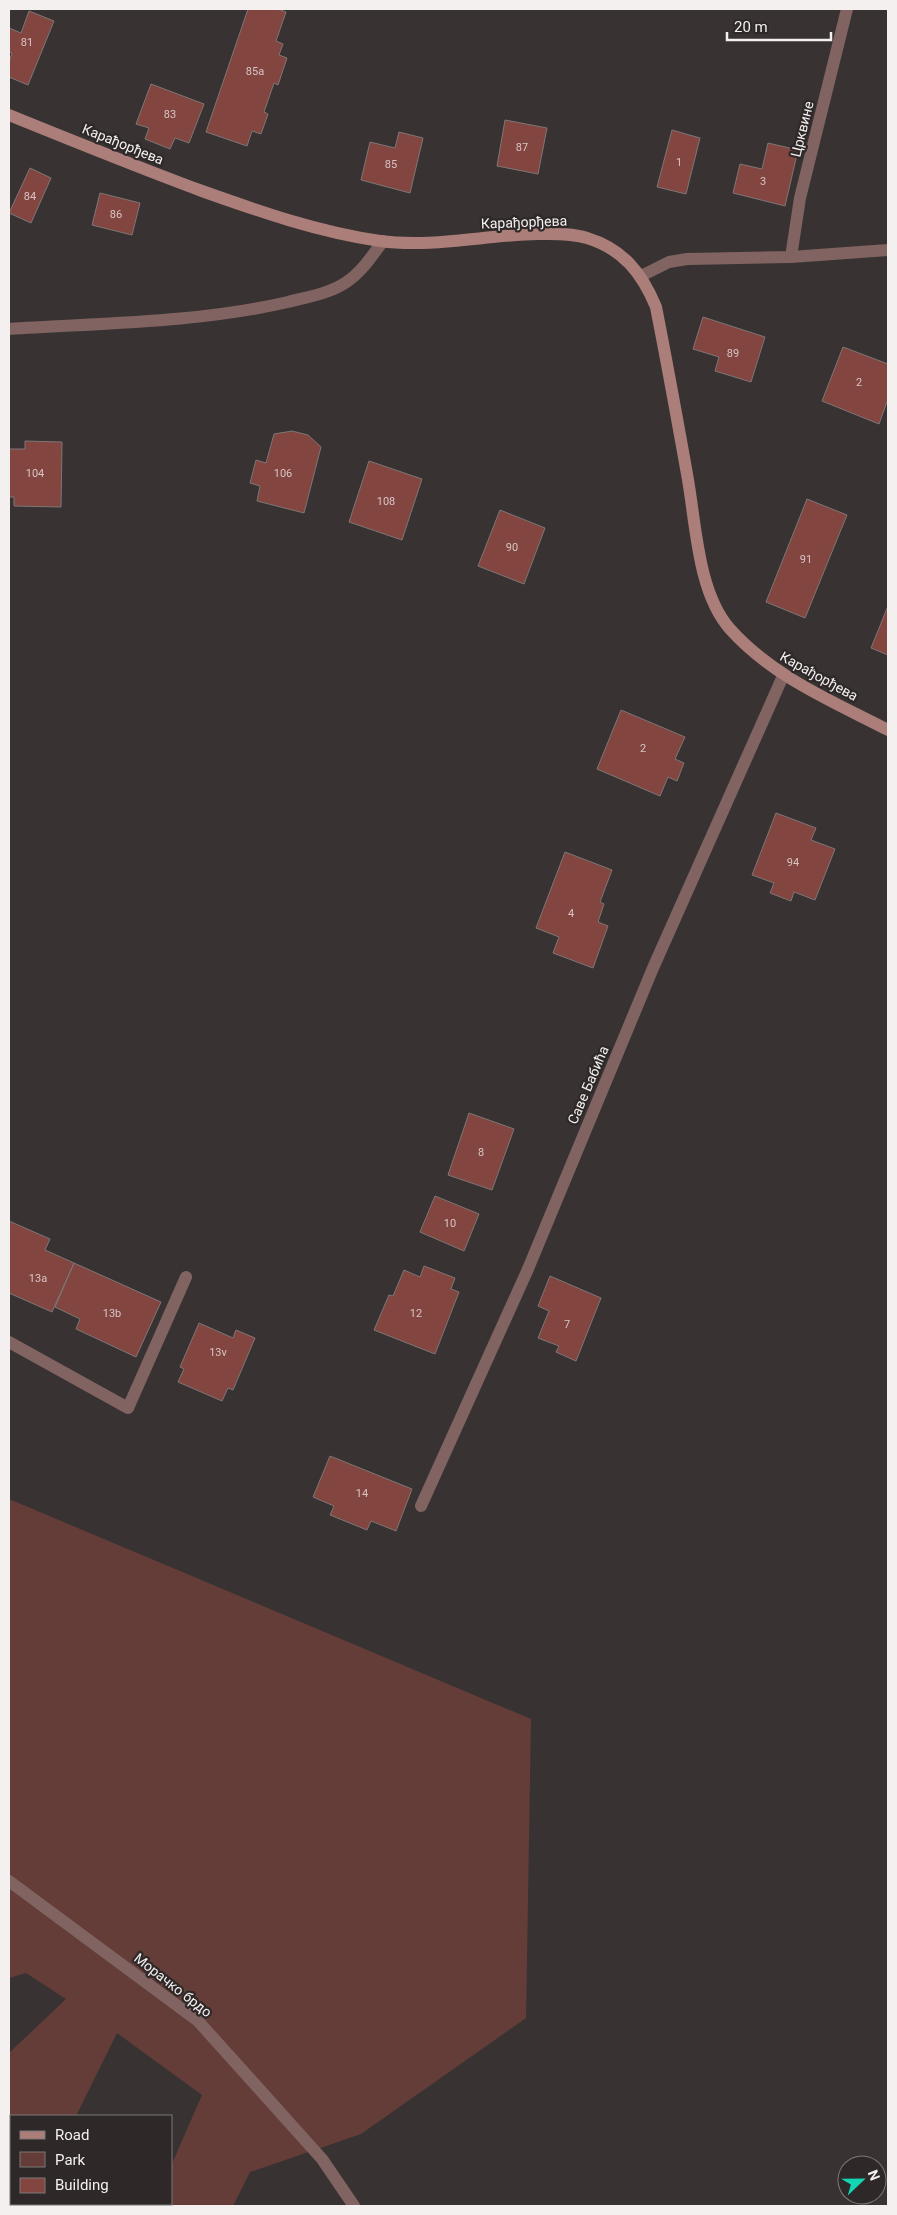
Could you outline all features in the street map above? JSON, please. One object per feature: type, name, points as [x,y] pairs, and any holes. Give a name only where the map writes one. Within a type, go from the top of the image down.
[{"type":"street","name":"Црквине","points":[[791,257],[800,198],[848,9]]},
{"type":"street","name":"Карађорђева","points":[[9,115],[148,171],[270,216],[337,234],[383,241],[432,242],[524,234],[561,234],[586,237],[610,247],[629,261],[641,276],[656,307],[700,557],[708,587],[728,628],[749,649],[783,676],[888,730]]},
{"type":"street","points":[[9,329],[158,320],[258,309],[322,294],[346,283],[367,263],[383,241]]},
{"type":"street","points":[[641,276],[669,262],[687,259],[791,257],[888,250]]},
{"type":"street","name":"Саве Бабића","points":[[421,1506],[528,1269],[649,977],[783,676]]},
{"type":"street","points":[[9,1342],[128,1408],[186,1277]]},
{"type":"street","name":"Морачко брдо","points":[[9,1881],[198,2021],[322,2159],[354,2206]]},
{"type":"green space","points":[[9,1499],[531,1719],[526,2018],[361,2134],[250,2172],[233,2206],[154,2206],[172,2205],[172,2164],[202,2095],[117,2033],[76,2115],[10,2115],[10,2205],[32,2205],[9,2206],[9,2053],[66,1999],[26,1973],[9,1978]]},
{"type":"building","points":[[248,9],[278,9],[286,12],[276,41],[283,44],[279,55],[287,58],[278,85],[274,83],[264,112],[268,114],[261,134],[252,131],[247,146],[206,132]]},
{"type":"building","points":[[29,11],[54,21],[28,85],[9,77],[9,62],[12,53],[9,52],[9,28],[21,33]]},
{"type":"building","points":[[151,84],[204,104],[189,143],[175,138],[170,149],[145,139],[149,128],[136,124]]},
{"type":"building","points":[[505,120],[547,128],[538,174],[497,166]]},
{"type":"building","points":[[672,130],[700,138],[686,194],[657,187]]},
{"type":"building","points":[[399,132],[423,138],[410,193],[361,180],[370,142],[395,148]]},
{"type":"building","points":[[768,143],[798,150],[785,206],[733,193],[740,164],[762,169]]},
{"type":"building","points":[[30,168],[51,178],[31,223],[9,213]]},
{"type":"building","points":[[100,193],[140,203],[132,235],[92,225]]},
{"type":"building","points":[[703,317],[765,337],[751,382],[715,371],[719,357],[693,349]]},
{"type":"building","points":[[843,347],[888,364],[888,399],[879,424],[822,401]]},
{"type":"building","points":[[292,431],[308,435],[321,447],[304,513],[257,501],[260,486],[250,483],[256,460],[266,463],[274,434]]},
{"type":"building","points":[[25,441],[62,442],[61,507],[14,506],[14,497],[9,497],[9,449],[25,449]]},
{"type":"building","points":[[369,461],[422,479],[402,540],[349,522]]},
{"type":"building","points":[[807,499],[847,515],[805,618],[766,602]]},
{"type":"building","points":[[500,510],[545,528],[524,584],[478,566]]},
{"type":"building","points":[[888,606],[888,655],[871,648]]},
{"type":"building","points":[[621,710],[685,737],[675,759],[684,763],[677,781],[668,777],[660,796],[597,769]]},
{"type":"building","points":[[776,813],[816,828],[811,840],[835,849],[815,900],[794,892],[791,901],[770,893],[774,883],[752,875]]},
{"type":"building","points":[[565,852],[612,870],[600,902],[604,904],[598,922],[608,926],[593,968],[553,953],[559,937],[536,928]]},
{"type":"building","points":[[469,1113],[514,1129],[492,1190],[448,1175]]},
{"type":"building","points":[[435,1196],[479,1214],[464,1251],[420,1232]]},
{"type":"building","points":[[9,1221],[50,1239],[45,1250],[74,1263],[52,1312],[9,1293]]},
{"type":"building","points":[[74,1263],[161,1302],[136,1357],[76,1329],[80,1319],[55,1307]]},
{"type":"building","points":[[424,1266],[455,1278],[451,1289],[459,1292],[435,1354],[374,1330],[389,1295],[393,1296],[404,1270],[420,1277]]},
{"type":"building","points":[[550,1276],[601,1298],[576,1361],[556,1352],[559,1346],[538,1338],[549,1311],[538,1306]]},
{"type":"building","points":[[199,1323],[233,1338],[236,1330],[255,1338],[233,1390],[228,1388],[222,1401],[178,1382],[184,1369],[180,1367]]},
{"type":"building","points":[[330,1456],[412,1489],[396,1531],[371,1521],[367,1530],[330,1515],[334,1506],[313,1497]]}]
